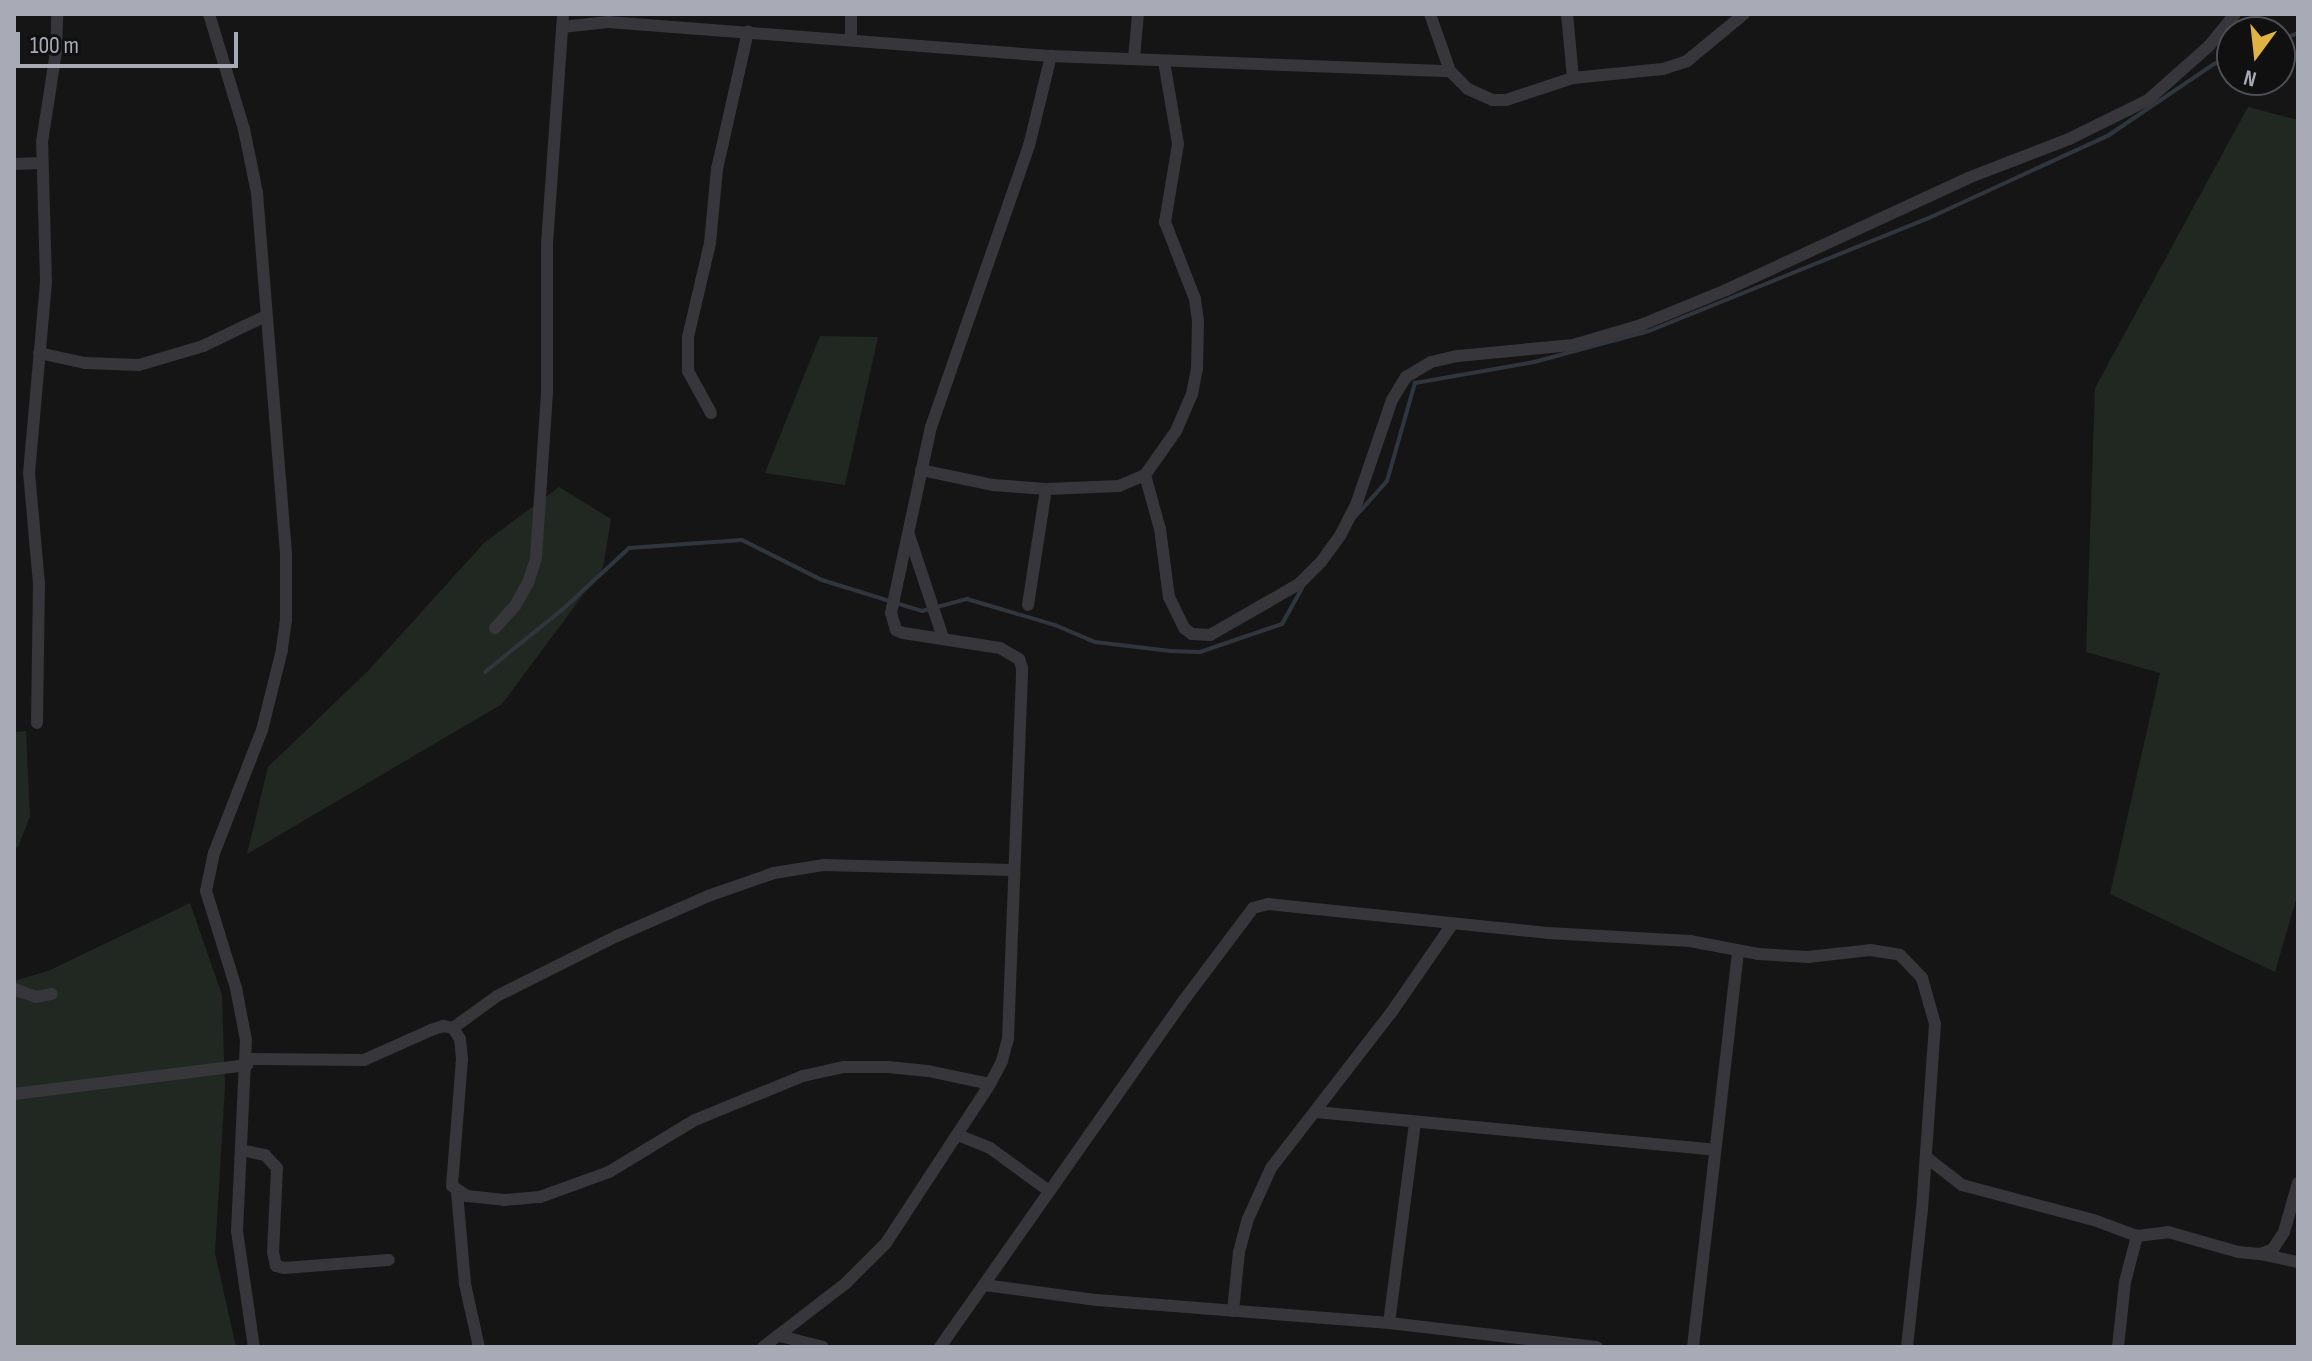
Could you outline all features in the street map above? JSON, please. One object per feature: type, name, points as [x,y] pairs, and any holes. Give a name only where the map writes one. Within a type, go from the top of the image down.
[{"type":"street","points":[[37,723],[39,584],[29,473],[47,250],[42,163],[56,52],[57,14]]},
{"type":"street","points":[[209,14],[251,155],[286,554],[286,620],[262,730],[214,853],[206,891],[236,988],[247,1062],[237,1231],[254,1347]]},
{"type":"street","points":[[851,14],[851,38]]},
{"type":"street","points":[[1134,58],[1138,14]]},
{"type":"street","points":[[1430,14],[1450,71],[1468,89],[1493,100],[1506,100],[1573,78],[1642,73],[1687,61],[1744,14]]},
{"type":"street","points":[[1567,14],[1573,78]]},
{"type":"street","points":[[1145,475],[1160,529],[1169,597],[1184,628],[1192,634],[1210,635],[1299,584],[1321,562],[1341,534],[1357,502],[1392,400],[1406,377],[1431,362],[1458,356],[1573,345],[1641,325],[1726,290],[1968,178],[2069,139],[2136,107],[2180,74],[2235,14]]},
{"type":"street","points":[[495,628],[515,606],[528,583],[536,558],[547,394],[547,256],[563,20],[851,38],[1051,56],[1450,71]]},
{"type":"street","points":[[711,413],[688,371],[688,337],[710,243],[717,169],[748,31]]},
{"type":"street","points":[[763,1347],[846,1283],[886,1243],[958,1135],[1002,1061],[1009,1024],[1012,870],[1022,668],[1011,652],[903,633],[896,630],[891,613],[940,395],[1029,146],[1051,56]]},
{"type":"street","points":[[921,470],[993,485],[1046,489],[1119,486],[1145,475],[1165,449],[1186,412],[1197,369],[1195,299],[1165,222],[1178,144],[1164,61]]},
{"type":"street","points":[[14,164],[42,163]]},
{"type":"street","points":[[39,353],[85,363],[139,365],[203,346],[266,316]]},
{"type":"street","points":[[14,474],[29,473]]},
{"type":"street","points":[[1028,605],[1046,489]]},
{"type":"street","points":[[908,533],[943,638]]},
{"type":"street","points":[[453,1028],[497,996],[617,936],[708,896],[774,873],[824,865],[1012,870]]},
{"type":"street","points":[[940,1347],[1253,908],[1260,904],[1690,941],[1738,952],[1808,957],[1870,950],[1900,955],[1913,965],[1922,978],[1935,1024],[1926,1157],[1907,1347]]},
{"type":"street","points":[[1233,1311],[1239,1252],[1259,1191],[1271,1168],[1316,1112],[1453,923]]},
{"type":"street","points":[[1693,1347],[1738,952]]},
{"type":"street","points":[[14,989],[36,997],[52,994]]},
{"type":"street","points":[[14,1094],[247,1062],[364,1060],[431,1030],[443,1026],[453,1028],[460,1039],[462,1059],[452,1186],[457,1192],[465,1284],[479,1347]]},
{"type":"street","points":[[457,1192],[504,1200],[540,1197],[609,1172],[708,1114],[803,1076],[844,1067],[928,1071],[990,1084]]},
{"type":"street","points":[[1316,1112],[1715,1150]]},
{"type":"street","points":[[1389,1323],[1415,1123]]},
{"type":"street","points":[[958,1135],[990,1148],[1049,1191]]},
{"type":"street","points":[[241,1150],[265,1155],[277,1168],[273,1252],[276,1266],[284,1268],[389,1260]]},
{"type":"street","points":[[1926,1157],[1962,1185],[2094,1220],[2137,1236],[2168,1232],[2238,1252],[2298,1262]]},
{"type":"street","points":[[2260,1254],[2273,1249],[2284,1232],[2298,1183]]},
{"type":"street","points":[[2118,1347],[2125,1282],[2137,1236]]},
{"type":"street","points":[[984,1285],[1097,1300],[1389,1323],[1597,1347]]},
{"type":"street","points":[[1480,1334],[1490,1347]]},
{"type":"street","points":[[780,1336],[823,1347]]},
{"type":"shaded area","points":[[2248,107],[2298,120],[2298,893],[2275,972],[2110,894],[2160,673],[2086,652],[2095,388]]},
{"type":"shaded area","points":[[820,336],[878,337],[845,485],[765,473]]},
{"type":"shaded area","points":[[559,487],[611,519],[603,568],[502,704],[247,854],[268,767],[369,670],[484,543]]},
{"type":"shaded area","points":[[26,731],[30,816],[18,847],[14,848],[14,732]]},
{"type":"shaded area","points":[[190,903],[222,995],[225,1087],[215,1253],[236,1347],[14,1347],[14,981],[48,971]]},
{"type":"waterway","points":[[1355,517],[1387,481],[1415,383],[1534,362],[1649,331],[1931,217],[2109,135],[2216,63]]},
{"type":"waterway","points":[[485,672],[563,609],[629,548],[742,540],[822,580],[922,611],[967,599],[1055,625],[1095,642],[1170,651],[1200,652],[1282,624],[1302,588]]}]
